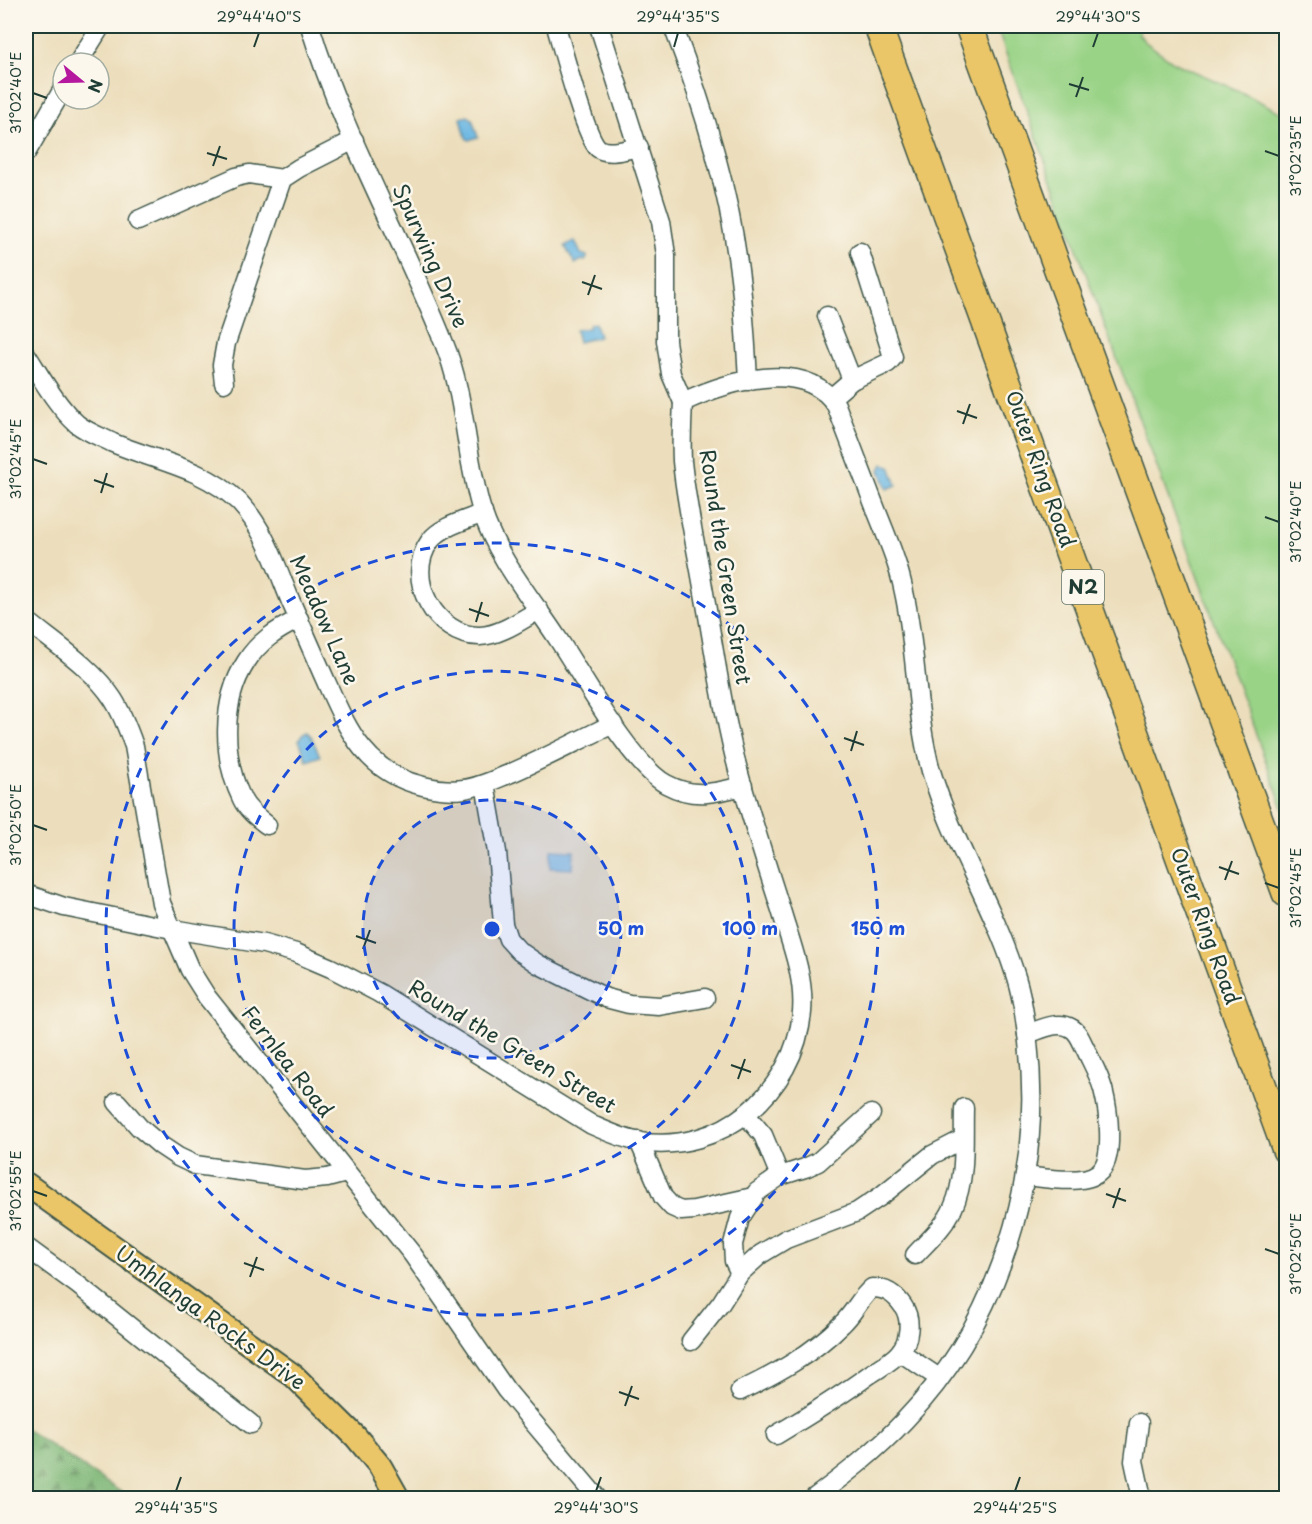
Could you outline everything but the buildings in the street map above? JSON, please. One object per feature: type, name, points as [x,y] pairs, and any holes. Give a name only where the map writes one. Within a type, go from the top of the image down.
[{"type":"highway","name":"Outer Ring Road","points":[[878,26],[1287,1150]]},
{"type":"highway","points":[[969,26],[1287,892]]},
{"type":"main road","name":"Umhlanga Rocks Drive","points":[[26,1184],[294,1376],[362,1444],[380,1466],[398,1498]]},
{"type":"street","points":[[85,51],[101,26]]},
{"type":"street","name":"Spurwing Drive","points":[[310,26],[354,140],[445,345],[456,383],[472,469],[483,513],[511,568],[613,724],[643,764],[664,783],[683,792],[701,795],[743,786]]},
{"type":"street","points":[[556,26],[575,90],[598,147],[606,151],[615,151],[639,147]]},
{"type":"street","points":[[599,26],[661,221],[666,255],[666,341],[671,374],[683,402],[701,394],[748,381],[785,377],[804,381],[822,390],[836,405],[896,559],[912,640],[922,733],[932,774],[1015,973],[1027,1034],[1031,1067],[1031,1122],[1026,1176],[1013,1231],[997,1275],[974,1326],[939,1378],[907,1419],[869,1456],[814,1498]]},
{"type":"street","points":[[673,26],[695,83],[729,211],[739,264],[748,381]]},
{"type":"street","points":[[27,144],[51,107]]},
{"type":"street","points":[[224,383],[222,365],[226,343],[282,179],[354,140]]},
{"type":"street","points":[[138,221],[236,177],[249,174],[282,179]]},
{"type":"street","points":[[831,398],[852,380],[888,363],[893,357],[860,252]]},
{"type":"street","points":[[827,316],[852,380]]},
{"type":"street","name":"Meadow Lane","points":[[26,354],[64,410],[78,425],[96,436],[202,475],[240,503],[255,523],[268,547],[298,619],[353,737],[369,757],[387,773],[410,783],[436,789],[464,789],[485,784],[613,724]]},
{"type":"street","name":"Round the Green Street","points":[[26,894],[64,907],[171,929],[264,944],[296,953],[379,993],[592,1125],[609,1133],[639,1142],[664,1143],[701,1137],[718,1131],[746,1114],[764,1098],[786,1067],[799,1031],[802,993],[795,955],[729,733],[684,474],[683,402]]},
{"type":"street","points":[[483,513],[444,530],[431,540],[423,555],[420,574],[423,592],[434,612],[448,627],[466,635],[482,636],[500,631],[539,610]]},
{"type":"street","points":[[267,825],[254,815],[242,800],[232,771],[227,744],[228,714],[235,684],[245,662],[258,645],[275,631],[298,619]]},
{"type":"street","name":"Fernlea Road","points":[[26,620],[92,675],[112,697],[126,722],[134,746],[161,903],[190,970],[207,997],[413,1255],[506,1390],[597,1498]]},
{"type":"street","points":[[485,784],[497,852],[503,924],[508,939],[519,951],[547,969],[606,998],[628,1004],[659,1006],[705,998]]},
{"type":"street","points":[[1026,1176],[1085,1179],[1096,1175],[1104,1168],[1108,1150],[1108,1127],[1102,1087],[1077,1032],[1067,1026],[1059,1025],[1027,1034]]},
{"type":"street","points":[[117,1102],[139,1127],[160,1145],[195,1165],[305,1180],[346,1173]]},
{"type":"street","points":[[915,1255],[953,1209],[963,1167],[964,1107]]},
{"type":"street","points":[[746,1114],[763,1135],[780,1176]]},
{"type":"street","points":[[740,1273],[734,1261],[733,1244],[740,1218],[757,1192],[780,1176],[818,1162],[871,1114]]},
{"type":"street","points":[[691,1341],[721,1303],[740,1273],[761,1254],[786,1239],[857,1212],[932,1155],[963,1139]]},
{"type":"street","points":[[639,1142],[663,1197],[672,1207],[681,1211],[694,1210],[753,1197]]},
{"type":"street","points":[[26,1247],[78,1285],[251,1424]]},
{"type":"street","points":[[740,1391],[802,1359],[847,1320],[872,1288],[889,1291],[898,1299],[906,1310],[908,1335],[900,1352],[852,1388],[776,1435]]},
{"type":"street","points":[[900,1352],[939,1378]]},
{"type":"street","points":[[1139,1423],[1134,1461],[1142,1498]]},
{"type":"green space","points":[[996,26],[1140,26],[1139,34],[1144,41],[1175,63],[1237,90],[1286,115],[1286,620],[1280,626],[1286,628],[1286,816],[1106,329]]},
{"type":"green space","points":[[26,1429],[127,1496],[129,1498],[26,1498]]},
{"type":"water","points":[[468,116],[472,119],[478,137],[469,140],[466,138],[461,118]]},
{"type":"water","points":[[575,241],[581,254],[587,258],[575,264],[565,246]]},
{"type":"water","points":[[595,323],[599,337],[578,342],[575,330],[588,328],[590,324]]},
{"type":"water","points":[[883,464],[890,466],[897,485],[887,489],[880,470]]},
{"type":"water","points":[[307,732],[320,756],[307,761],[299,740]]},
{"type":"water","points":[[551,850],[574,851],[573,869],[550,868]]}]
